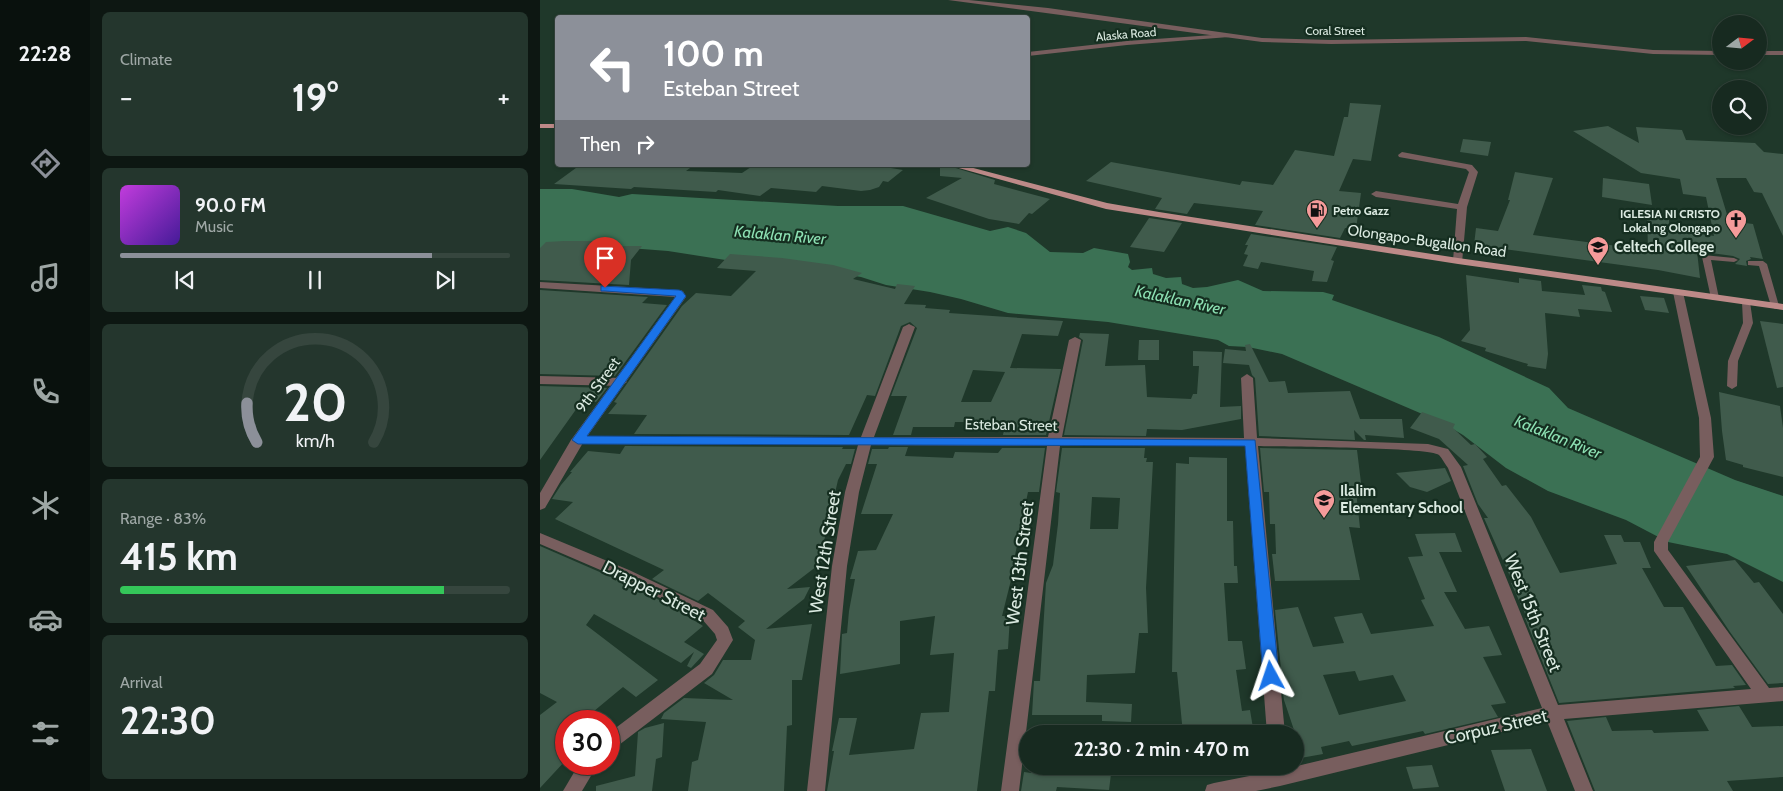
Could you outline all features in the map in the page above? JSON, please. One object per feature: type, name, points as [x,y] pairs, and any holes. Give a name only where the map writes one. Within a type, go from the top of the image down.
[{"type":"main road","points":[[540,126],[555,126]]},
{"type":"main road","name":"Olongapo-Bugallon Road","points":[[960,167],[1106,206],[1261,232],[1779,307]]},
{"type":"street","name":"Coral Street","points":[[951,0],[1048,10],[1262,40],[1331,42],[1526,39],[1653,52],[1712,53]]},
{"type":"street","points":[[1768,53],[1783,53]]},
{"type":"street","points":[[1402,154],[1469,167],[1474,172],[1462,207],[1458,261]]},
{"type":"street","points":[[1376,194],[1462,207]]},
{"type":"street","name":"9th Street","points":[[540,285],[680,294],[680,300],[578,440],[540,505]]},
{"type":"street","points":[[1678,292],[1705,418],[1707,457],[1661,542],[1662,552],[1774,695]]},
{"type":"street","name":"West 12th Street","points":[[816,791],[836,594],[852,491],[866,440],[909,327]]},
{"type":"street","name":"West 13th Street","points":[[1010,791],[1054,442],[1074,340]]},
{"type":"street","points":[[1248,378],[1251,442],[1275,725]]},
{"type":"street","points":[[540,380],[621,382]]},
{"type":"street","name":"Esteban Street","points":[[578,440],[1251,442],[1428,448],[1443,452]]},
{"type":"street","name":"West 15th Street","points":[[1443,452],[1454,467],[1551,713],[1584,791]]},
{"type":"street","name":"Drapper Street","points":[[540,538],[624,574],[707,614],[722,631],[725,640],[706,669],[620,735]]},
{"type":"street","name":"Corpuz Street","points":[[1304,767],[1551,713],[1774,695]]},
{"type":"street","points":[[572,791],[582,775]]},
{"type":"street","name":"Corpuz Street","points":[[1214,791],[1256,787],[1274,775]]},
{"type":"lane","name":"Alaska Road","points":[[1030,54],[1127,43],[1227,36]]},
{"type":"lane","points":[[1715,298],[1706,257],[1734,260]]},
{"type":"lane","points":[[1751,263],[1763,264],[1779,307]]},
{"type":"lane","points":[[1732,386],[1733,361],[1748,323],[1746,302]]},
{"type":"water","name":"Kalaklan River","points":[[540,189],[572,189],[619,197],[632,194],[838,206],[903,206],[990,231],[1008,227],[1026,233],[1050,252],[1083,253],[1094,248],[1128,254],[1130,262],[1128,267],[1132,270],[1152,268],[1153,274],[1166,278],[1181,277],[1182,284],[1193,288],[1238,280],[1263,291],[1323,292],[1334,295],[1332,300],[1439,337],[1549,388],[1568,408],[1735,480],[1783,496],[1783,582],[1727,554],[1668,542],[1626,520],[1548,491],[1506,468],[1463,435],[1441,422],[1282,354],[1248,347],[1229,346],[1218,340],[1108,322],[1008,313],[961,299],[886,285],[861,277],[783,265],[751,264],[668,251],[629,248],[540,251]]},
{"type":"building","points":[[1350,103],[1381,105],[1371,161],[1353,159],[1339,191],[1361,193],[1356,229],[1345,228],[1340,238],[1255,225],[1263,211],[1194,203],[1187,214],[1155,209],[1162,198],[1086,181],[1111,162],[1240,185],[1242,181],[1273,185],[1295,150],[1334,156],[1344,117],[1348,117]]},
{"type":"building","points":[[1608,126],[1639,143],[1636,127],[1682,130],[1686,140],[1755,143],[1764,152],[1783,154],[1783,236],[1762,193],[1754,192],[1746,178],[1716,178],[1729,221],[1753,224],[1763,259],[1750,257],[1751,259],[1746,261],[1747,266],[1735,264],[1740,259],[1733,256],[1697,251],[1700,278],[1658,270],[1474,245],[1476,228],[1498,231],[1510,200],[1508,200],[1515,172],[1553,178],[1533,235],[1648,250],[1647,213],[1669,216],[1669,229],[1714,236],[1706,197],[1683,194],[1680,179],[1641,173],[1573,131]]},
{"type":"building","points":[[1463,139],[1491,142],[1488,156],[1460,152]]},
{"type":"building","points":[[577,167],[691,167],[686,171],[742,173],[751,167],[885,167],[903,170],[888,182],[883,181],[879,187],[870,190],[861,191],[822,186],[816,192],[771,188],[760,196],[718,190],[716,192],[634,187],[631,189],[554,184]]},
{"type":"building","points":[[940,167],[953,167],[995,180],[994,184],[1050,199],[1032,214],[1029,213],[1019,224],[989,219],[926,198],[962,178],[940,176]]},
{"type":"building","points":[[1603,178],[1649,184],[1652,205],[1602,197]]},
{"type":"building","points":[[1149,218],[1182,223],[1164,252],[1130,247]]},
{"type":"building","points":[[1251,234],[1337,247],[1331,260],[1334,261],[1327,282],[1312,281],[1314,271],[1261,262],[1258,269],[1243,266],[1248,255],[1244,254],[1248,245],[1245,245]]},
{"type":"building","points":[[616,241],[612,246],[642,246],[631,260],[629,285],[540,280],[540,248],[546,242]]},
{"type":"building","points":[[730,254],[782,258],[833,265],[862,273],[853,279],[895,289],[897,284],[915,286],[904,304],[926,305],[925,308],[950,310],[949,313],[1063,321],[1058,336],[1022,334],[1010,368],[1061,369],[1046,435],[1003,435],[1005,422],[955,422],[954,427],[913,427],[911,435],[893,435],[907,396],[891,396],[917,328],[910,322],[901,326],[875,396],[867,395],[849,435],[634,434],[647,415],[608,414],[617,403],[614,402],[682,306],[696,293],[731,296],[756,271],[717,268]],"holes":[[[973,370],[1005,372],[991,402],[961,402]]]},
{"type":"building","points":[[1466,275],[1519,283],[1519,278],[1541,281],[1542,291],[1585,295],[1582,285],[1601,287],[1602,291],[1605,292],[1612,312],[1578,309],[1580,317],[1545,313],[1548,354],[1546,369],[1527,366],[1528,364],[1485,351],[1486,348],[1461,341],[1470,330]]},
{"type":"building","points":[[540,290],[648,297],[642,303],[667,305],[615,376],[540,374]]},
{"type":"building","points":[[1640,296],[1664,298],[1669,313],[1645,310]]},
{"type":"building","points":[[1760,321],[1783,324],[1783,387],[1777,388]]},
{"type":"building","points":[[1080,333],[1109,334],[1105,366],[1145,365],[1147,397],[1191,399],[1193,394],[1197,394],[1199,366],[1193,366],[1193,351],[1222,352],[1220,407],[1241,406],[1241,419],[1182,430],[1147,429],[1146,436],[1064,435],[1083,340],[1079,337]]},
{"type":"building","points":[[1139,340],[1159,340],[1159,360],[1138,360]]},
{"type":"building","points":[[1250,344],[1269,382],[1285,381],[1288,393],[1350,391],[1360,419],[1402,419],[1404,438],[1365,435],[1366,440],[1364,440],[1354,430],[1355,440],[1259,436],[1255,378],[1249,365],[1223,363],[1225,349],[1246,351],[1245,345]]},
{"type":"building","points":[[540,386],[607,388],[596,402],[582,401],[540,460]]},
{"type":"building","points":[[1719,392],[1780,406],[1783,428],[1783,477],[1743,467],[1743,465],[1726,460]]},
{"type":"building","points":[[1422,412],[1455,424],[1453,428],[1471,445],[1475,444],[1487,457],[1483,459],[1502,486],[1506,485],[1531,517],[1560,573],[1617,564],[1604,535],[1621,535],[1624,542],[1640,542],[1651,568],[1642,568],[1664,607],[1683,607],[1716,666],[1732,665],[1746,685],[1733,686],[1735,688],[1559,703],[1525,618],[1527,618],[1511,583],[1513,583],[1484,518],[1488,518],[1478,504],[1463,466],[1468,465],[1439,439],[1410,428]]},
{"type":"building","points":[[625,446],[843,447],[842,449],[855,449],[851,464],[846,464],[838,480],[821,563],[787,589],[810,587],[804,599],[766,629],[812,624],[802,680],[792,680],[792,725],[787,726],[784,791],[688,791],[692,762],[698,760],[706,722],[661,719],[664,713],[684,698],[733,700],[704,683],[714,675],[723,660],[751,660],[755,640],[738,627],[745,621],[708,593],[698,601],[652,579],[664,570],[555,519],[573,502],[552,499],[572,472],[570,472],[588,451],[620,454]]},
{"type":"building","points":[[889,447],[908,447],[905,456],[953,458],[955,452],[998,453],[1002,448],[1045,448],[1039,492],[1028,492],[1014,560],[1016,560],[1002,616],[1010,616],[1008,649],[998,650],[995,691],[989,691],[977,791],[827,791],[834,751],[832,751],[839,718],[857,718],[849,755],[914,749],[921,713],[949,712],[954,653],[930,655],[935,616],[900,621],[900,664],[840,674],[842,634],[847,633],[855,579],[850,579],[858,551],[876,550],[893,514],[861,514],[877,464],[868,464],[872,449],[888,449]]},
{"type":"building","points":[[1062,448],[1145,448],[1144,458],[1147,458],[1146,462],[1153,462],[1146,588],[1148,633],[1139,633],[1135,673],[1087,675],[1086,702],[1132,704],[1131,722],[1102,721],[1102,715],[1032,715],[1034,681],[1040,681],[1046,583],[1053,565],[1058,524],[1060,493],[1056,492]],"holes":[[[1092,497],[1120,498],[1118,529],[1090,529]]]},
{"type":"building","name":"Ilalim Elementary School","points":[[1260,448],[1357,450],[1362,491],[1356,491],[1360,528],[1349,527],[1360,580],[1275,581],[1272,554],[1276,554],[1275,524],[1270,524],[1269,492],[1264,492]]},
{"type":"building","points":[[1189,457],[1227,458],[1227,521],[1233,521],[1234,566],[1237,566],[1238,583],[1224,583],[1228,641],[1242,641],[1246,669],[1236,670],[1242,711],[1250,710],[1252,725],[1182,725],[1177,672],[1172,672],[1176,463],[1189,464]]},
{"type":"building","points":[[1445,468],[1451,481],[1427,492],[1410,487],[1396,473]]},
{"type":"building","points":[[1455,533],[1462,552],[1439,552],[1457,592],[1444,592],[1465,629],[1489,626],[1502,655],[1483,657],[1506,703],[1491,705],[1498,717],[1425,734],[1423,731],[1352,746],[1349,741],[1321,747],[1323,754],[1304,757],[1304,725],[1292,725],[1284,700],[1282,686],[1286,685],[1281,669],[1275,610],[1298,607],[1313,647],[1344,643],[1334,617],[1362,613],[1371,634],[1434,626],[1421,600],[1425,599],[1408,557],[1423,556],[1415,534]],"holes":[[[1355,671],[1359,681],[1393,675],[1406,701],[1339,715],[1323,675]]]},
{"type":"building","points":[[540,546],[618,580],[684,612],[682,613],[703,626],[684,642],[704,654],[691,668],[687,666],[694,652],[681,663],[594,614],[586,625],[658,680],[636,697],[623,687],[595,710],[555,710],[555,772],[540,788],[540,715],[557,702],[540,693]]},
{"type":"building","points":[[1735,560],[1754,583],[1759,582],[1783,614],[1783,683],[1768,684],[1730,632],[1686,566]]},
{"type":"building","points":[[1739,706],[1752,727],[1783,726],[1783,777],[1727,781],[1733,791],[1595,791],[1567,721],[1606,717],[1612,731],[1652,730],[1654,733],[1709,731],[1697,710]]},
{"type":"building","points":[[664,723],[662,757],[656,759],[652,791],[596,791],[596,786],[635,776],[638,732]]},
{"type":"building","points":[[1531,749],[1547,791],[1505,791],[1491,750]]},
{"type":"building","points":[[1432,765],[1439,787],[1413,789],[1406,767]]},
{"type":"building","points":[[1024,775],[1111,775],[1109,790],[1057,787],[1056,791],[1021,791]]},
{"type":"place","name":"Petro Gazz","points":[[1317,229]]},
{"type":"place","name":"IGLESIA NI CRISTO Lokal ng Olongapo","points":[[1736,239]]},
{"type":"place","name":"Celtech College","points":[[1598,266]]},
{"type":"place","name":"Ilalim Elementary School","points":[[1324,519]]},
{"type":"route","points":[[605,288],[679,293],[681,296],[680,300],[578,440],[1251,442],[1271,676]]}]
